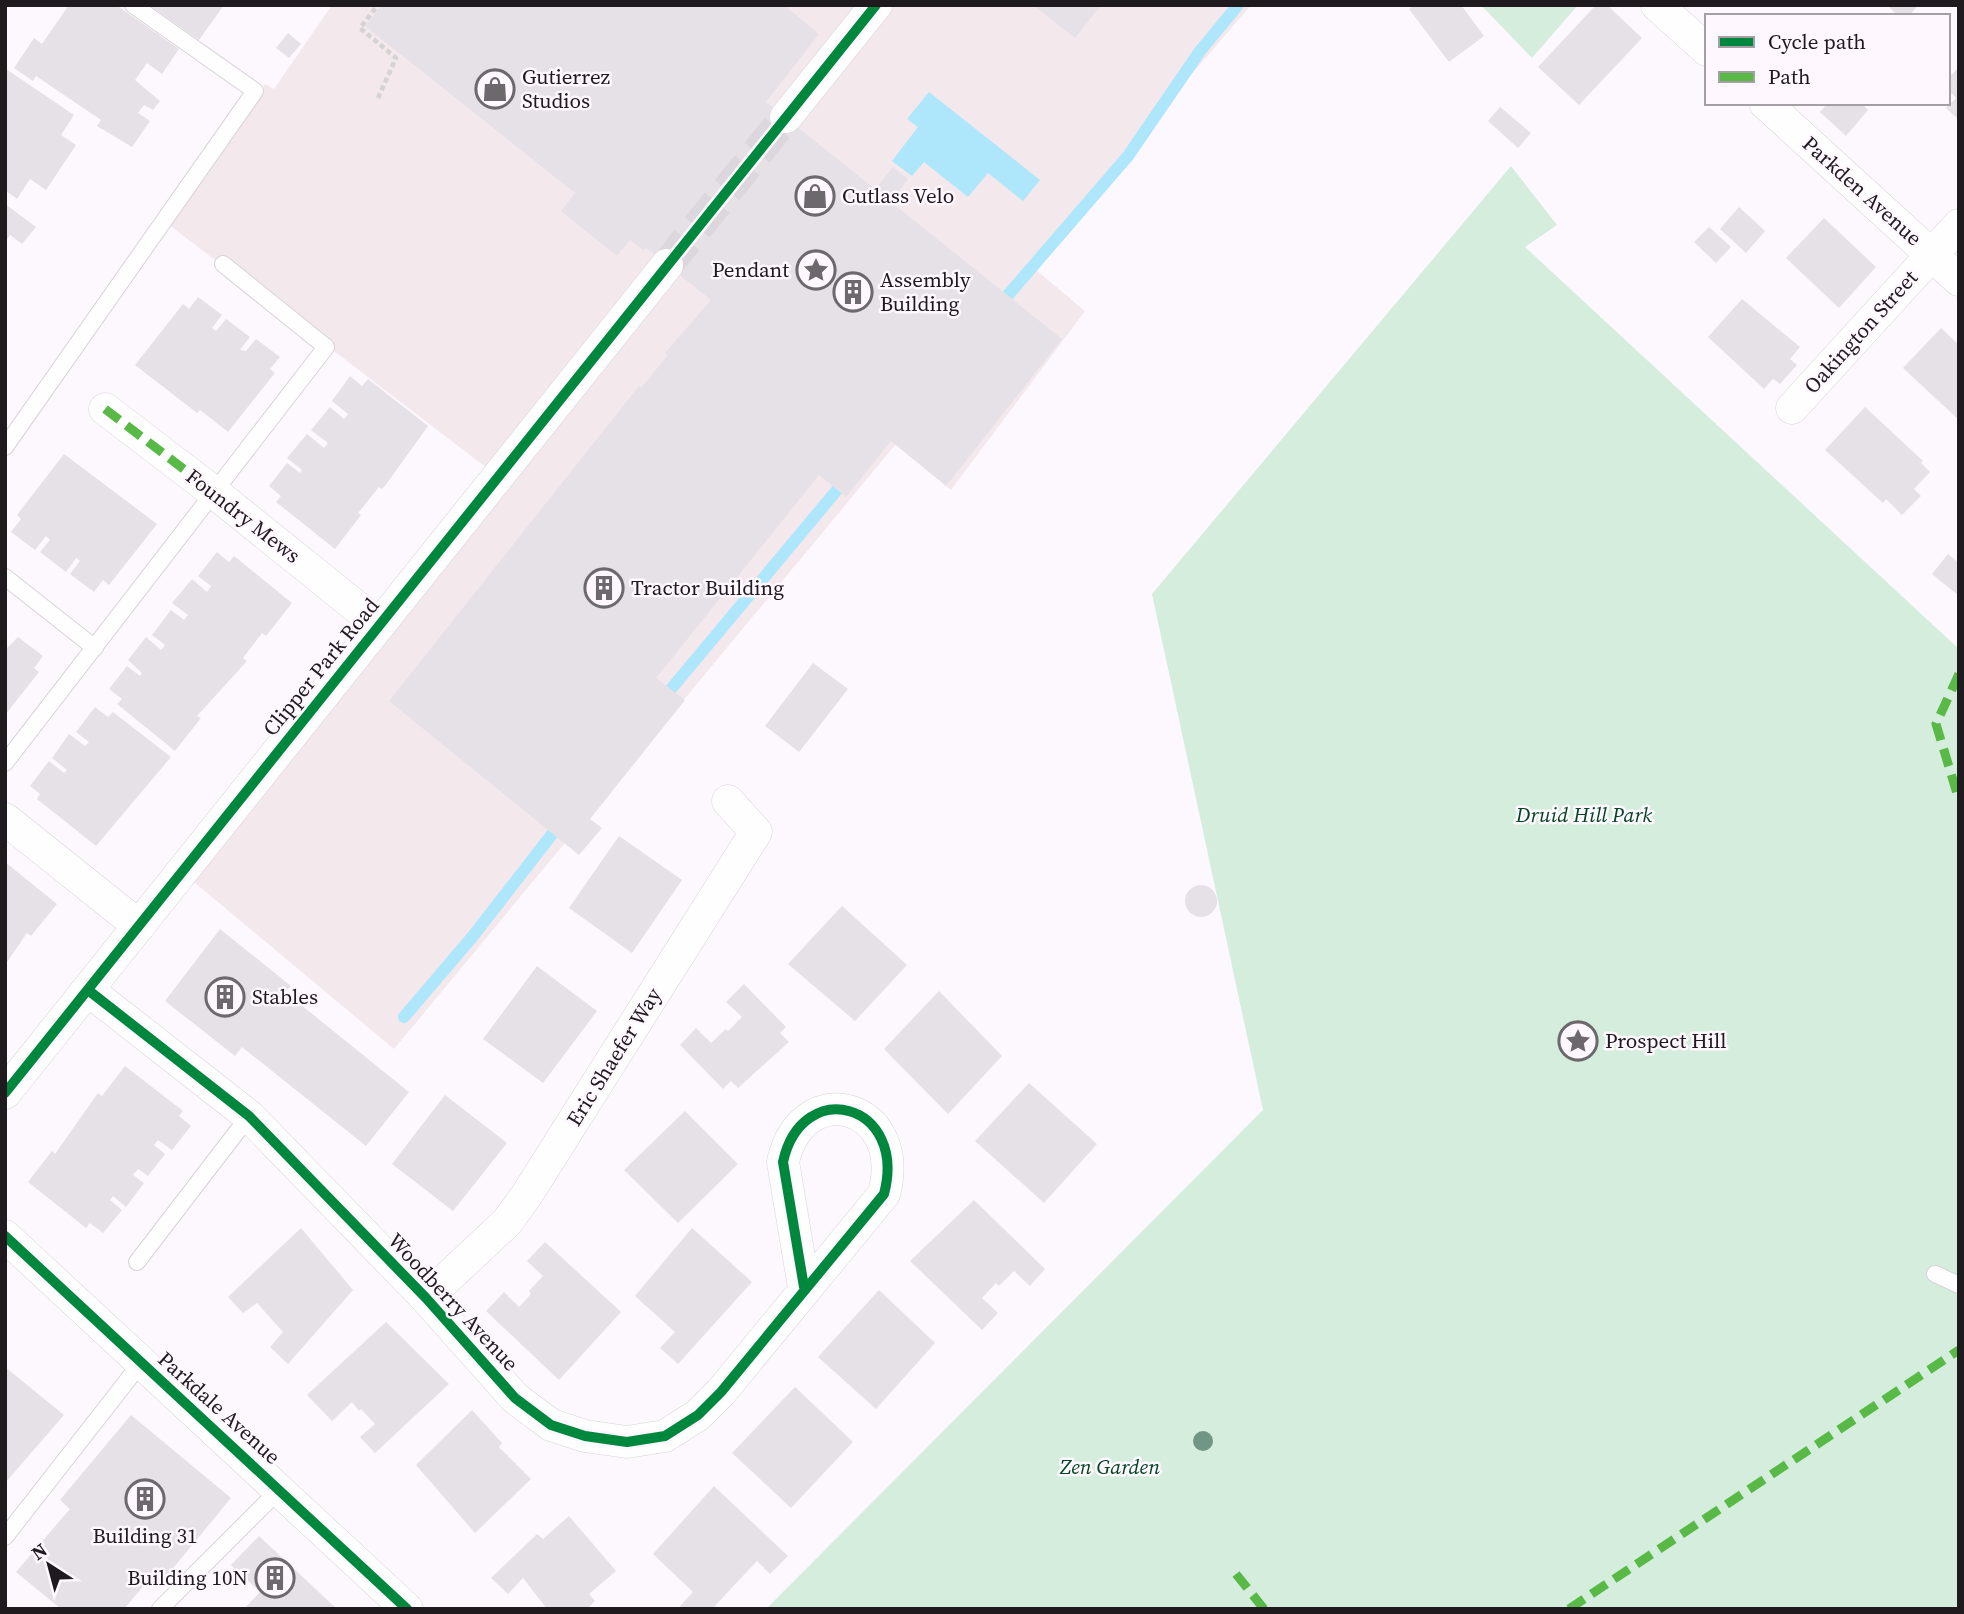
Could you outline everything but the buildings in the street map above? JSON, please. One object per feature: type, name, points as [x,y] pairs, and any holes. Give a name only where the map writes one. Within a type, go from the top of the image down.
[{"type":"street","points":[[786,117],[876,5]]},
{"type":"street","points":[[1657,5],[1705,48]]},
{"type":"street","name":"Parkden Avenue","points":[[1767,105],[1959,280]]},
{"type":"street","name":"Oakington Street","points":[[1792,408],[1959,225]]},
{"type":"street","name":"Clipper Park Road","points":[[5,1093],[667,265]]},
{"type":"street","name":"Foundry Mews","points":[[105,409],[215,493],[379,625]]},
{"type":"street","name":"Eric Shaefer Way","points":[[426,1298],[508,1222],[756,832],[728,801]]},
{"type":"street","points":[[5,819],[139,926]]},
{"type":"street","name":"Woodberry Avenue","points":[[88,990],[249,1116],[426,1298],[515,1398],[551,1425],[585,1436],[627,1442],[666,1436],[698,1415],[747,1362],[804,1287],[884,1194],[890,1172],[886,1147],[876,1126],[855,1113],[838,1108],[815,1114],[799,1124],[787,1143],[783,1162],[804,1287]]},
{"type":"street","name":"Parkdale Avenue","points":[[5,1237],[407,1609]]},
{"type":"lane","points":[[5,447],[255,91],[133,5]]},
{"type":"lane","points":[[5,763],[326,347],[223,264]]},
{"type":"lane","points":[[5,577],[95,648]]},
{"type":"lane","points":[[137,1262],[249,1116]]},
{"type":"lane","points":[[1935,1275],[1959,1285]]},
{"type":"lane","points":[[5,1536],[141,1363]]},
{"type":"lane","points":[[160,1609],[280,1489]]},
{"type":"path","points":[[378,5],[360,28],[396,58],[378,98]]},
{"type":"shaded area","points":[[332,5],[1251,5],[1029,264],[1085,311],[951,490],[896,444],[394,1049],[182,872],[496,475],[168,224],[265,84],[274,89]]},
{"type":"green space","points":[[1481,5],[1578,5],[1532,58]]},
{"type":"green space","name":"Druid Hill Park","points":[[1511,166],[1557,225],[1525,247],[1959,649],[1959,1609],[766,1609],[1263,1110],[1152,594]]},
{"type":"water","points":[[929,92],[1040,180],[1023,201],[988,173],[968,197],[924,162],[912,176],[892,161],[918,127],[907,119]]},
{"type":"waterway","points":[[1008,295],[1128,156],[1200,51],[1238,5]]},
{"type":"waterway","points":[[671,689],[837,490]]},
{"type":"waterway","points":[[404,1017],[473,936],[553,833]]},
{"type":"tunnel","points":[[667,265],[786,117]]},
{"type":"marked path","points":[[105,409],[215,493]]},
{"type":"marked path","points":[[1959,674],[1936,724],[1959,800]]},
{"type":"marked path","points":[[1569,1609],[1959,1350]]},
{"type":"marked path","points":[[1236,1574],[1264,1609]]},
{"type":"cycle path","points":[[5,1093],[876,5]]},
{"type":"cycle path","points":[[88,990],[249,1116],[426,1298],[515,1398],[551,1425],[585,1436],[627,1442],[665,1436],[698,1415],[721,1392],[884,1194],[887,1163],[881,1138],[868,1121],[850,1111],[830,1110],[810,1118],[794,1135],[783,1162],[804,1287]]},
{"type":"cycle path","points":[[5,1236],[407,1609]]},
{"type":"place","name":"Gutierrez Studios","points":[[495,89]]},
{"type":"place","name":"Cutlass Velo","points":[[815,196]]},
{"type":"place","name":"Pendant","points":[[816,270]]},
{"type":"place","name":"Assembly Building","points":[[853,292]]},
{"type":"place","name":"Tractor Building","points":[[604,588]]},
{"type":"place","name":"Stables","points":[[225,997]]},
{"type":"place","name":"Prospect Hill","points":[[1578,1041]]},
{"type":"place","name":"Building 31","points":[[145,1499]]},
{"type":"place","name":"Building 10N","points":[[275,1578]]},
{"type":"park label","name":"Zen Garden","points":[[1110,1467]]}]
